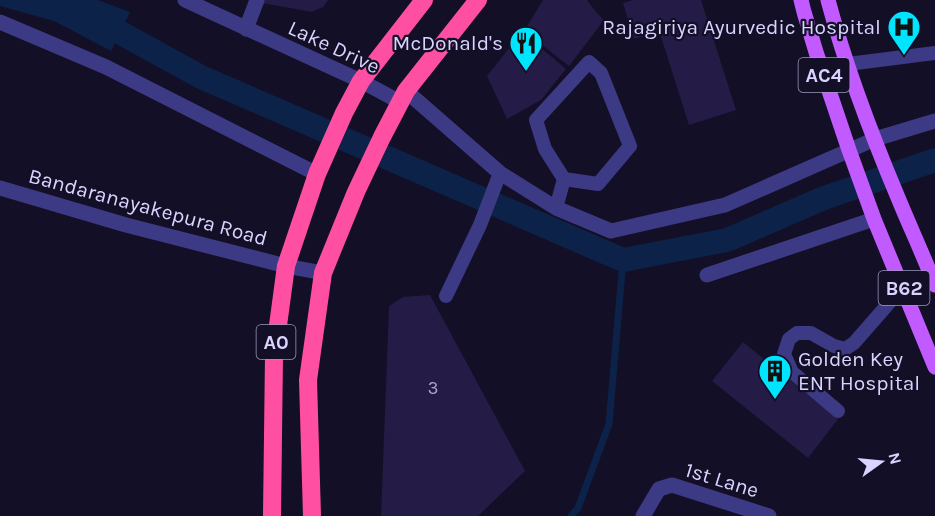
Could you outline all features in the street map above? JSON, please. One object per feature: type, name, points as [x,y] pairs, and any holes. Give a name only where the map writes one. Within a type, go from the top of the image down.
[{"type":"highway","name":"A0","points":[[272,516],[274,355],[286,266],[317,174],[344,113],[361,81],[424,0]]},
{"type":"highway","name":"A0","points":[[312,516],[308,380],[323,273],[356,192],[403,97],[478,0]]},
{"type":"main road","name":"AC4","points":[[801,0],[813,42],[872,214]]},
{"type":"main road","name":"AC4","points":[[828,0],[848,64],[899,200]]},
{"type":"main road","name":"B62","points":[[899,200],[933,281]]},
{"type":"main road","name":"B62","points":[[872,214],[935,367]]},
{"type":"street","name":"Lake Drive","points":[[185,0],[361,81],[403,97],[500,173],[556,208],[611,231],[725,205],[875,139],[935,121]]},
{"type":"street","points":[[246,29],[257,0]]},
{"type":"street","points":[[0,22],[106,67],[317,174]]},
{"type":"street","name":"Bandaranayakepura Road","points":[[0,188],[126,225],[286,266],[323,273]]},
{"type":"street","points":[[706,275],[872,214]]},
{"type":"street","name":"1st Lane","points":[[643,516],[659,489],[672,485],[769,516]]},
{"type":"lane","points":[[848,64],[935,53]]},
{"type":"lane","points":[[556,208],[564,179],[545,150],[536,120],[589,62],[601,73],[630,146],[598,184],[564,179]]},
{"type":"lane","points":[[446,296],[480,225],[500,173]]},
{"type":"lane","points":[[838,411],[792,372],[784,354],[789,339],[797,333],[811,333],[834,346],[845,349],[854,343],[903,287],[933,281]]},
{"type":"water","points":[[0,0],[98,0],[130,12],[111,51],[54,21],[0,6]]},
{"type":"building","points":[[264,0],[328,0],[323,7],[312,12],[262,3]]},
{"type":"building","points":[[543,0],[587,0],[604,20],[569,66],[524,31]]},
{"type":"building","points":[[633,0],[701,0],[736,110],[689,125],[656,21],[641,25],[644,36],[634,39],[623,3]]},
{"type":"building","name":"McDonald's","points":[[522,32],[566,69],[541,100],[507,119],[487,76]]},
{"type":"building","points":[[430,295],[525,471],[478,516],[381,516],[389,306],[403,297]]},
{"type":"building","name":"Golden Key ENT Hospital","points":[[743,342],[838,419],[808,458],[712,381]]},
{"type":"waterway","points":[[92,19],[201,77],[623,260],[727,240],[824,198],[935,160]]},
{"type":"waterway","points":[[571,516],[578,508],[609,424],[623,260]]},
{"type":"place","name":"Rajagiriya Ayurvedic Hospital","points":[[904,56]]},
{"type":"place","name":"McDonald's","points":[[526,72]]},
{"type":"place","name":"Golden Key ENT Hospital","points":[[775,400]]}]
